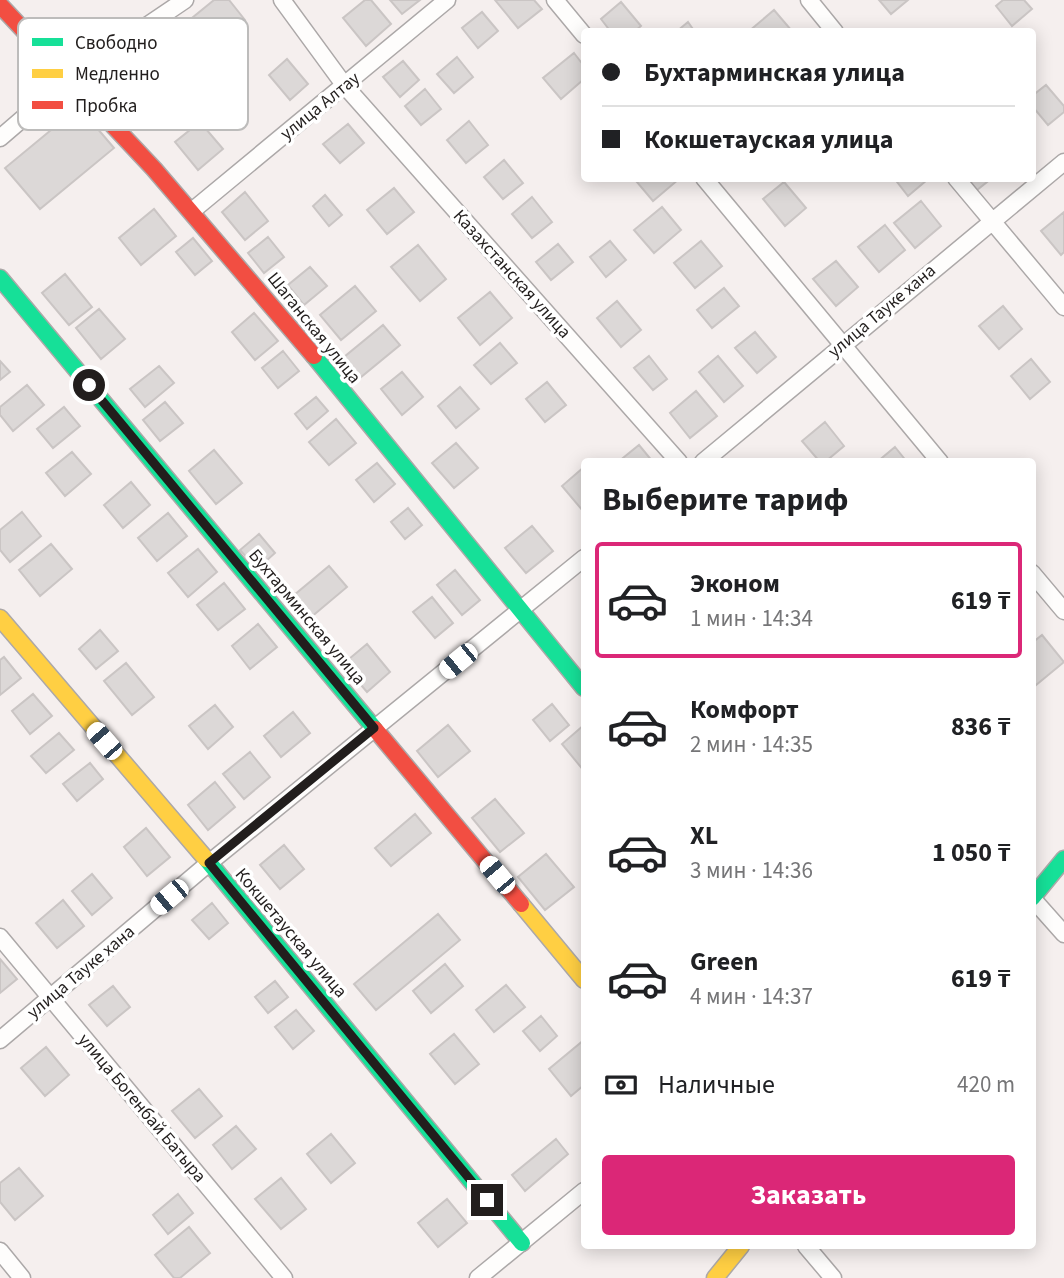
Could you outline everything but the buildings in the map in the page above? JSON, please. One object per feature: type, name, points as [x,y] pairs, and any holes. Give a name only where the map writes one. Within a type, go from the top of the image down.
[{"type":"street","points":[[158,18],[185,0]]},
{"type":"street","name":"Казахстанская улица","points":[[282,0],[345,86],[675,458]]},
{"type":"street","name":"улица Алтау","points":[[192,211],[447,0]]},
{"type":"street","points":[[555,0],[581,31]]},
{"type":"street","points":[[809,0],[832,28]]},
{"type":"street","name":"Шаганская улица","points":[[0,5],[18,23]]},
{"type":"street","points":[[0,138],[18,123]]},
{"type":"street","name":"Шаганская улица","points":[[119,130],[192,211],[581,684]]},
{"type":"street","name":"улица Тауке хана","points":[[708,458],[1064,162]]},
{"type":"street","points":[[707,182],[937,458]]},
{"type":"street","points":[[959,182],[1064,307]]},
{"type":"street","name":"Бухтарминская улица","points":[[0,278],[581,976]]},
{"type":"street","name":"улица Тауке хана","points":[[0,1040],[209,863],[581,560]]},
{"type":"street","points":[[1036,578],[1064,611]]},
{"type":"street","name":"Кокшетауская улица","points":[[0,618],[209,863],[522,1242]]},
{"type":"street","points":[[1036,894],[1064,859]]},
{"type":"street","points":[[1036,901],[1064,934]]},
{"type":"street","name":"улица Богенбай Батыра","points":[[0,937],[284,1278]]},
{"type":"street","points":[[478,1278],[581,1193]]},
{"type":"street","points":[[715,1278],[739,1249]]},
{"type":"street","points":[[809,1249],[833,1278]]},
{"type":"street","points":[[0,1251],[22,1278]]},
{"type":"traffic: fast","points":[[0,278],[375,729]]},
{"type":"traffic: fast","points":[[314,356],[581,684]]},
{"type":"traffic: fast","points":[[206,859],[522,1243]]},
{"type":"traffic: fast","points":[[1036,893],[1064,859]]},
{"type":"traffic: slow","points":[[0,618],[206,859]]},
{"type":"traffic: slow","points":[[521,904],[581,976]]},
{"type":"traffic: slow","points":[[715,1278],[739,1249]]},
{"type":"traffic: jam","points":[[0,5],[18,24]]},
{"type":"traffic: jam","points":[[117,130],[314,356]]},
{"type":"traffic: jam","points":[[375,729],[521,904]]},
{"type":"route","points":[[89,385],[374,728],[209,863],[487,1200]]}]
